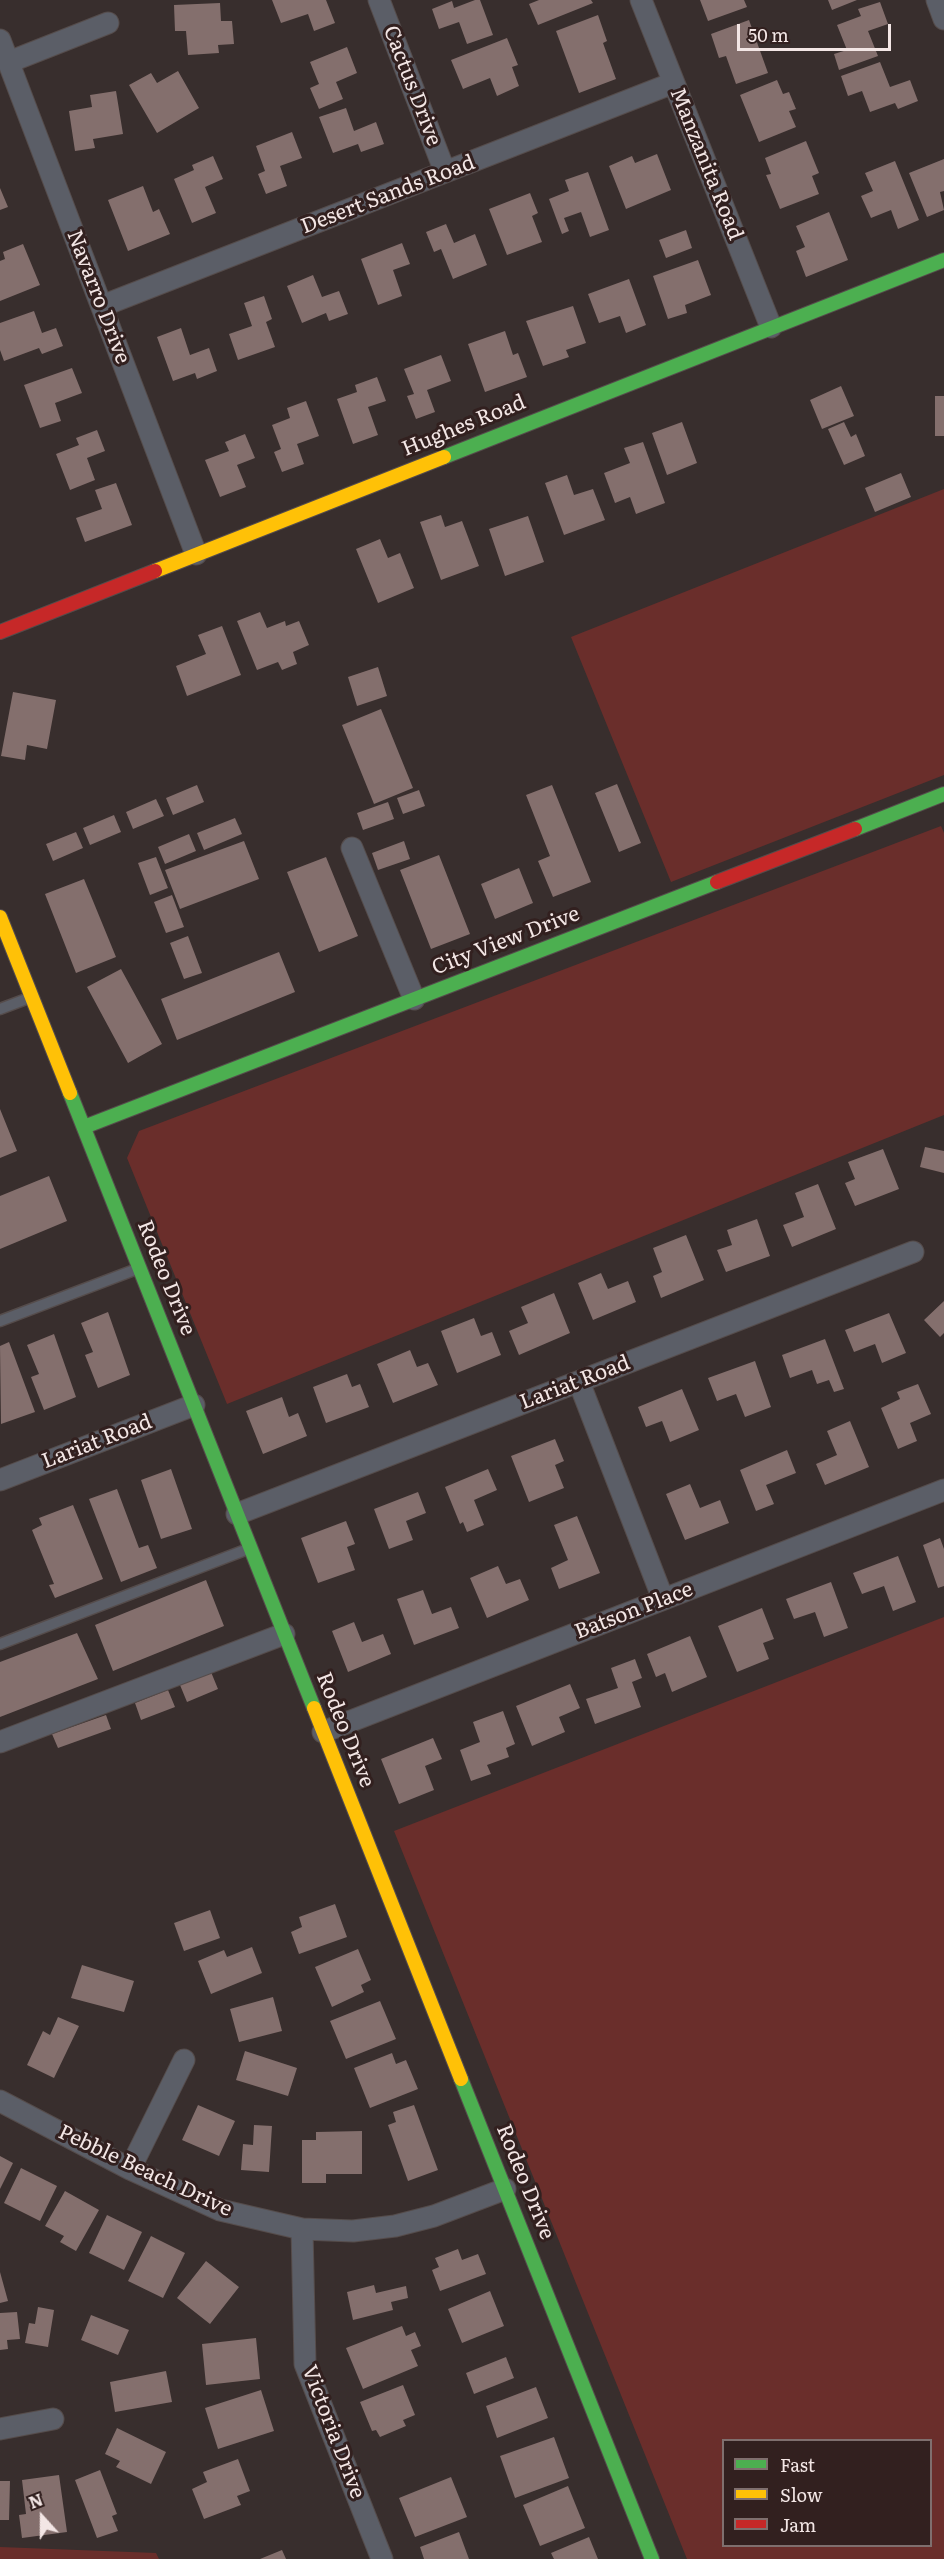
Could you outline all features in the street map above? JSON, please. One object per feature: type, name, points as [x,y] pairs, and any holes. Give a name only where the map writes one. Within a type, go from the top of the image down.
[{"type":"street","name":"Cactus Drive","points":[[379,0],[445,172]]},
{"type":"street","name":"Manzanita Road","points":[[641,0],[771,327]]},
{"type":"street","points":[[937,0],[944,19]]},
{"type":"street","points":[[9,62],[108,23]]},
{"type":"street","name":"Navarro Drive","points":[[0,40],[196,554]]},
{"type":"street","name":"Desert Sands Road","points":[[102,306],[674,83]]},
{"type":"street","name":"Hughes Road","points":[[0,632],[944,260]]},
{"type":"street","name":"City View Drive","points":[[84,1127],[944,794]]},
{"type":"street","points":[[352,848],[414,999]]},
{"type":"street","name":"Rodeo Drive","points":[[0,916],[652,2559]]},
{"type":"street","name":"Lariat Road","points":[[237,1514],[913,1252]]},
{"type":"street","points":[[579,1382],[663,1599]]},
{"type":"street","name":"Lariat Road","points":[[0,1480],[194,1405]]},
{"type":"street","name":"Batson Place","points":[[323,1732],[944,1491]]},
{"type":"street","points":[[0,1742],[284,1634]]},
{"type":"street","points":[[130,2169],[184,2060]]},
{"type":"street","name":"Pebble Beach Drive","points":[[0,2101],[130,2169],[220,2210],[303,2229],[353,2230],[394,2226],[434,2216],[505,2189]]},
{"type":"street","name":"Victoria Drive","points":[[303,2229],[305,2364],[382,2559]]},
{"type":"street","points":[[0,2429],[53,2419]]},
{"type":"lane","points":[[0,1009],[32,997]]},
{"type":"lane","points":[[0,1320],[140,1268]]},
{"type":"lane","points":[[0,1644],[251,1548]]},
{"type":"shaded area","points":[[944,489],[944,775],[671,882],[571,637]]},
{"type":"shaded area","points":[[941,826],[944,833],[944,1115],[227,1404],[127,1158],[139,1131]]},
{"type":"shaded area","points":[[944,1617],[944,2559],[687,2559],[394,1831]]},
{"type":"shaded area","points":[[0,2547],[156,2553],[159,2559],[0,2559]]},
{"type":"building","points":[[272,0],[326,0],[335,23],[314,31],[308,14],[281,23]]},
{"type":"building","points":[[480,0],[493,35],[467,44],[459,22],[439,29],[432,9],[452,1],[454,8]]},
{"type":"building","points":[[539,0],[591,0],[593,3],[538,25],[529,4]]},
{"type":"building","points":[[700,0],[744,0],[747,7],[708,21]]},
{"type":"building","points":[[828,0],[857,0],[832,10]]},
{"type":"building","points":[[880,2],[888,24],[868,31],[878,56],[839,70],[834,54],[847,50],[837,25],[861,16],[858,9]]},
{"type":"building","points":[[220,3],[221,21],[232,21],[234,44],[218,45],[219,53],[188,55],[186,31],[175,31],[174,5]]},
{"type":"building","points":[[598,15],[607,41],[603,43],[616,79],[579,93],[556,31]]},
{"type":"building","points":[[749,20],[768,73],[736,84],[726,56],[719,58],[711,34]]},
{"type":"building","points":[[507,38],[518,65],[512,67],[519,86],[497,96],[490,78],[463,89],[451,60]]},
{"type":"building","points":[[347,47],[357,73],[336,82],[343,99],[319,109],[310,88],[319,84],[310,62]]},
{"type":"building","points":[[880,62],[890,87],[910,80],[918,101],[898,109],[895,103],[870,112],[862,91],[848,96],[841,76]]},
{"type":"building","points":[[178,71],[199,108],[157,133],[129,85],[151,73],[157,83]]},
{"type":"building","points":[[777,80],[783,94],[789,92],[796,109],[789,111],[796,127],[759,142],[740,95]]},
{"type":"building","points":[[116,91],[123,134],[93,139],[95,148],[75,151],[69,111],[92,107],[90,95]]},
{"type":"building","points":[[346,108],[354,131],[376,122],[384,144],[361,152],[358,144],[333,153],[319,117]]},
{"type":"building","points":[[292,132],[302,158],[280,166],[287,186],[266,194],[258,174],[265,171],[256,146]]},
{"type":"building","points":[[806,141],[819,173],[812,176],[819,194],[780,209],[766,175],[771,174],[765,158]]},
{"type":"building","points":[[657,154],[671,190],[626,209],[609,166],[632,156],[635,163]]},
{"type":"building","points":[[213,156],[223,179],[205,187],[216,213],[192,223],[174,179],[194,170],[192,165]]},
{"type":"building","points":[[944,159],[944,191],[940,192],[944,210],[927,217],[909,173]]},
{"type":"building","points":[[895,161],[919,220],[898,229],[891,210],[871,218],[861,196],[873,191],[865,173]]},
{"type":"building","points":[[588,172],[609,230],[590,237],[581,212],[564,218],[569,231],[562,234],[549,199],[569,191],[565,180]]},
{"type":"building","points":[[143,186],[153,212],[159,209],[170,234],[128,251],[108,200]]},
{"type":"building","points":[[0,188],[8,207],[0,210]]},
{"type":"building","points":[[530,193],[538,213],[532,216],[542,242],[507,255],[489,209]]},
{"type":"building","points":[[829,212],[848,260],[806,277],[796,251],[805,247],[796,226]]},
{"type":"building","points":[[446,224],[454,243],[475,234],[487,265],[453,279],[441,249],[434,252],[426,232]]},
{"type":"building","points":[[686,230],[692,248],[666,258],[659,240]]},
{"type":"building","points":[[402,243],[410,264],[393,270],[402,296],[378,305],[361,259]]},
{"type":"building","points":[[23,244],[40,285],[0,301],[0,261],[5,259],[3,252]]},
{"type":"building","points":[[698,260],[711,295],[685,305],[687,313],[668,319],[653,276]]},
{"type":"building","points":[[313,275],[322,297],[339,291],[348,314],[329,321],[326,313],[302,323],[287,286]]},
{"type":"building","points":[[629,279],[646,325],[626,333],[620,316],[599,323],[588,294]]},
{"type":"building","points":[[264,296],[272,319],[266,322],[275,347],[238,360],[229,334],[252,326],[244,303]]},
{"type":"building","points":[[573,306],[586,343],[566,350],[569,357],[543,366],[526,321]]},
{"type":"building","points":[[34,311],[42,333],[56,328],[63,346],[42,354],[39,348],[4,361],[0,350],[0,323]]},
{"type":"building","points":[[181,328],[190,355],[209,348],[217,371],[197,379],[195,373],[173,381],[157,337]]},
{"type":"building","points":[[505,331],[513,355],[518,353],[527,377],[485,392],[468,344]]},
{"type":"building","points":[[441,355],[451,381],[427,390],[435,412],[416,419],[407,396],[414,394],[404,369]]},
{"type":"building","points":[[72,368],[82,393],[55,403],[61,421],[40,428],[24,385]]},
{"type":"building","points":[[377,377],[386,401],[368,407],[378,435],[353,444],[337,399],[357,392],[355,385]]},
{"type":"building","points":[[841,386],[854,416],[822,429],[810,400]]},
{"type":"building","points":[[935,396],[944,396],[944,436],[935,436]]},
{"type":"building","points":[[306,401],[319,436],[297,444],[304,464],[282,472],[274,452],[281,449],[272,425],[290,418],[287,408]]},
{"type":"building","points":[[682,422],[697,463],[667,475],[652,433]]},
{"type":"building","points":[[844,422],[851,437],[856,434],[865,456],[844,465],[828,429]]},
{"type":"building","points":[[97,430],[105,451],[87,458],[95,480],[70,490],[56,454],[79,445],[76,438]]},
{"type":"building","points":[[245,434],[255,458],[237,465],[246,487],[220,497],[205,460],[229,451],[225,442]]},
{"type":"building","points":[[643,442],[665,503],[636,514],[630,497],[615,503],[604,473],[630,463],[624,448]]},
{"type":"building","points":[[901,473],[911,497],[875,512],[865,488]]},
{"type":"building","points":[[567,475],[574,495],[593,489],[605,520],[564,535],[545,483]]},
{"type":"building","points":[[116,483],[132,525],[85,542],[76,518],[102,509],[95,490]]},
{"type":"building","points":[[441,515],[445,527],[462,521],[479,566],[441,580],[420,522]]},
{"type":"building","points":[[528,516],[544,562],[505,576],[489,529]]},
{"type":"building","points":[[380,539],[388,558],[400,553],[414,588],[378,603],[356,549]]},
{"type":"building","points":[[260,612],[267,628],[285,621],[286,626],[299,621],[309,645],[293,652],[297,664],[282,670],[278,662],[257,670],[237,621]]},
{"type":"building","points":[[222,626],[241,675],[187,696],[176,666],[206,654],[198,635]]},
{"type":"building","points":[[378,667],[387,696],[357,706],[348,677]]},
{"type":"building","points":[[13,692],[56,700],[47,749],[27,745],[25,760],[1,756]]},
{"type":"building","points":[[381,709],[413,788],[374,804],[342,725]]},
{"type":"building","points":[[617,784],[641,843],[619,852],[595,793]]},
{"type":"building","points":[[197,785],[204,802],[173,815],[166,798]]},
{"type":"building","points":[[552,785],[591,882],[553,897],[538,861],[550,856],[526,795]]},
{"type":"building","points":[[419,790],[425,806],[403,814],[397,798]]},
{"type":"building","points":[[156,799],[164,816],[133,829],[126,812]]},
{"type":"building","points":[[388,802],[394,819],[363,830],[357,813]]},
{"type":"building","points":[[114,815],[121,832],[90,845],[83,828]]},
{"type":"building","points":[[235,818],[242,834],[204,850],[197,833]]},
{"type":"building","points":[[76,832],[83,848],[53,861],[46,844]]},
{"type":"building","points":[[189,834],[196,851],[165,864],[158,847]]},
{"type":"building","points":[[244,841],[259,879],[180,909],[165,870]]},
{"type":"building","points":[[404,841],[410,859],[378,870],[372,853]]},
{"type":"building","points":[[439,855],[470,934],[431,949],[400,870]]},
{"type":"building","points":[[156,857],[168,888],[150,895],[138,863]]},
{"type":"building","points":[[326,857],[358,936],[319,952],[287,872]]},
{"type":"building","points":[[519,868],[533,903],[495,919],[481,884]]},
{"type":"building","points":[[84,879],[116,957],[76,973],[45,894]]},
{"type":"building","points":[[172,895],[184,927],[166,933],[154,902]]},
{"type":"building","points":[[188,936],[202,973],[184,979],[170,943]]},
{"type":"building","points":[[279,952],[295,992],[177,1040],[161,999]]},
{"type":"building","points":[[121,969],[162,1044],[128,1063],[87,987]]},
{"type":"building","points":[[0,1109],[17,1151],[0,1158]]},
{"type":"building","points":[[925,1147],[944,1151],[944,1173],[920,1167]]},
{"type":"building","points":[[883,1149],[899,1189],[855,1206],[845,1183],[855,1179],[848,1162]]},
{"type":"building","points":[[49,1176],[67,1221],[0,1249],[0,1196]]},
{"type":"building","points":[[818,1184],[836,1229],[792,1247],[783,1225],[804,1217],[795,1193]]},
{"type":"building","points":[[757,1219],[770,1256],[726,1272],[717,1250],[732,1245],[727,1230]]},
{"type":"building","points":[[686,1235],[704,1280],[661,1298],[653,1276],[662,1272],[653,1248]]},
{"type":"building","points":[[601,1273],[608,1289],[628,1281],[636,1302],[593,1320],[578,1283]]},
{"type":"building","points":[[554,1293],[570,1333],[519,1355],[509,1331],[528,1323],[521,1307]]},
{"type":"building","points":[[944,1301],[944,1333],[940,1337],[924,1320]]},
{"type":"building","points":[[108,1312],[130,1375],[98,1388],[85,1355],[93,1352],[81,1323]]},
{"type":"building","points":[[889,1313],[906,1353],[882,1363],[875,1344],[854,1352],[845,1330]]},
{"type":"building","points":[[474,1318],[481,1336],[492,1332],[501,1355],[457,1373],[441,1331]]},
{"type":"building","points":[[54,1334],[76,1397],[44,1410],[31,1377],[39,1374],[27,1345]]},
{"type":"building","points":[[825,1339],[844,1389],[834,1392],[829,1380],[817,1384],[812,1370],[790,1378],[782,1355]]},
{"type":"building","points":[[9,1342],[35,1412],[1,1424],[0,1346]]},
{"type":"building","points":[[410,1350],[417,1367],[428,1363],[438,1385],[393,1403],[377,1364]]},
{"type":"building","points":[[755,1361],[771,1407],[745,1417],[736,1394],[717,1401],[708,1378]]},
{"type":"building","points":[[347,1374],[352,1387],[360,1384],[369,1407],[326,1423],[313,1387]]},
{"type":"building","points":[[918,1384],[931,1414],[910,1423],[917,1441],[898,1449],[881,1408],[900,1399],[897,1392]]},
{"type":"building","points":[[682,1389],[699,1430],[670,1442],[662,1421],[646,1427],[638,1407]]},
{"type":"building","points":[[282,1397],[289,1417],[298,1413],[307,1436],[263,1454],[246,1411]]},
{"type":"building","points":[[850,1421],[869,1467],[825,1485],[816,1464],[837,1455],[827,1431]]},
{"type":"building","points":[[555,1439],[564,1461],[555,1465],[564,1488],[529,1502],[511,1456]]},
{"type":"building","points":[[787,1450],[796,1473],[766,1485],[774,1504],[756,1511],[740,1470]]},
{"type":"building","points":[[171,1469],[192,1529],[161,1539],[141,1480]]},
{"type":"building","points":[[488,1469],[497,1490],[474,1500],[484,1525],[467,1532],[463,1522],[460,1524],[445,1487]]},
{"type":"building","points":[[690,1484],[700,1508],[720,1500],[729,1523],[685,1540],[666,1494]]},
{"type":"building","points":[[117,1489],[139,1548],[148,1545],[157,1568],[121,1582],[89,1499]]},
{"type":"building","points":[[418,1492],[426,1513],[406,1521],[413,1540],[389,1549],[374,1509]]},
{"type":"building","points":[[73,1505],[103,1579],[55,1598],[49,1585],[54,1584],[32,1530],[42,1525],[39,1518]]},
{"type":"building","points":[[577,1516],[600,1573],[559,1589],[551,1568],[568,1560],[554,1525]]},
{"type":"building","points":[[346,1521],[355,1544],[347,1547],[355,1570],[318,1583],[301,1538]]},
{"type":"building","points":[[940,1538],[944,1549],[944,1586],[938,1588],[923,1545]]},
{"type":"building","points":[[898,1556],[916,1602],[893,1611],[884,1586],[862,1594],[853,1573]]},
{"type":"building","points":[[498,1566],[506,1584],[520,1579],[529,1600],[487,1618],[470,1578]]},
{"type":"building","points":[[206,1580],[224,1626],[113,1671],[95,1625]]},
{"type":"building","points":[[831,1582],[848,1628],[824,1637],[815,1612],[794,1619],[786,1599]]},
{"type":"building","points":[[423,1590],[432,1614],[451,1607],[459,1628],[414,1645],[397,1599]]},
{"type":"building","points":[[762,1608],[774,1639],[763,1643],[769,1659],[737,1672],[718,1626]]},
{"type":"building","points":[[354,1622],[362,1642],[383,1634],[391,1654],[348,1672],[332,1631]]},
{"type":"building","points":[[77,1633],[98,1679],[0,1717],[0,1662]]},
{"type":"building","points":[[690,1636],[707,1677],[672,1692],[665,1673],[656,1677],[647,1654]]},
{"type":"building","points":[[635,1659],[642,1678],[632,1682],[641,1707],[595,1724],[586,1699],[618,1688],[611,1668]]},
{"type":"building","points":[[211,1672],[218,1689],[187,1702],[180,1685]]},
{"type":"building","points":[[570,1684],[580,1708],[559,1717],[565,1732],[532,1746],[516,1706]]},
{"type":"building","points":[[168,1690],[175,1707],[141,1720],[135,1703]]},
{"type":"building","points":[[503,1711],[515,1744],[506,1748],[509,1757],[487,1765],[491,1774],[471,1781],[460,1750],[480,1742],[473,1722]]},
{"type":"building","points":[[106,1715],[111,1729],[58,1748],[52,1734]]},
{"type":"building","points":[[433,1738],[442,1759],[425,1766],[434,1790],[399,1804],[381,1759]]},
{"type":"building","points":[[335,1904],[347,1937],[299,1954],[291,1932],[302,1927],[299,1917]]},
{"type":"building","points":[[210,1910],[220,1938],[184,1951],[174,1923]]},
{"type":"building","points":[[252,1947],[262,1973],[211,1994],[198,1961],[224,1950],[227,1957]]},
{"type":"building","points":[[358,1949],[371,1980],[361,1985],[364,1992],[332,2007],[315,1967]]},
{"type":"building","points":[[82,1965],[134,1981],[124,2012],[71,1998]]},
{"type":"building","points":[[273,1997],[282,2031],[239,2042],[230,2009]]},
{"type":"building","points":[[380,2001],[396,2039],[346,2059],[330,2021]]},
{"type":"building","points":[[58,2017],[79,2026],[54,2078],[27,2065],[43,2031],[50,2035]]},
{"type":"building","points":[[245,2051],[297,2068],[288,2096],[236,2080]]},
{"type":"building","points":[[392,2053],[396,2064],[406,2060],[418,2089],[370,2108],[354,2068]]},
{"type":"building","points":[[198,2105],[235,2121],[219,2156],[182,2140]]},
{"type":"building","points":[[414,2105],[438,2170],[408,2181],[388,2125],[396,2122],[393,2112]]},
{"type":"building","points":[[254,2125],[272,2126],[269,2172],[241,2170],[243,2144],[253,2145]]},
{"type":"building","points":[[362,2131],[362,2174],[326,2174],[326,2183],[302,2183],[302,2140],[316,2140],[316,2132]]},
{"type":"building","points":[[0,2156],[13,2163],[0,2189]]},
{"type":"building","points":[[21,2168],[57,2186],[40,2221],[4,2203]]},
{"type":"building","points":[[65,2191],[99,2210],[76,2251],[60,2242],[64,2236],[45,2226]]},
{"type":"building","points":[[107,2215],[142,2232],[124,2270],[89,2253]]},
{"type":"building","points":[[151,2236],[185,2253],[163,2298],[128,2281]]},
{"type":"building","points":[[458,2249],[462,2260],[478,2254],[486,2274],[440,2291],[432,2270],[439,2267],[435,2258]]},
{"type":"building","points":[[206,2261],[239,2287],[210,2324],[177,2298]]},
{"type":"building","points":[[0,2272],[8,2301],[0,2303]]},
{"type":"building","points":[[374,2285],[376,2293],[406,2286],[408,2298],[391,2302],[393,2310],[353,2320],[347,2292]]},
{"type":"building","points":[[490,2291],[504,2326],[462,2343],[448,2309]]},
{"type":"building","points":[[38,2307],[54,2310],[48,2347],[25,2343],[29,2323],[35,2324]]},
{"type":"building","points":[[17,2312],[20,2339],[7,2340],[8,2349],[0,2350],[0,2313]]},
{"type":"building","points":[[91,2315],[129,2330],[118,2355],[81,2340]]},
{"type":"building","points":[[402,2326],[406,2336],[415,2332],[421,2346],[411,2350],[418,2366],[363,2389],[346,2348]]},
{"type":"building","points":[[256,2338],[260,2379],[206,2385],[202,2344]]},
{"type":"building","points":[[506,2357],[514,2378],[474,2394],[466,2373]]},
{"type":"building","points":[[166,2371],[172,2402],[115,2412],[110,2382]]},
{"type":"building","points":[[403,2385],[415,2415],[403,2420],[406,2426],[380,2437],[376,2430],[372,2431],[360,2402]]},
{"type":"building","points":[[536,2387],[548,2418],[497,2438],[486,2406]]},
{"type":"building","points":[[261,2390],[274,2431],[218,2449],[205,2408]]},
{"type":"building","points":[[117,2428],[166,2452],[151,2484],[116,2467],[120,2461],[105,2454]]},
{"type":"building","points":[[554,2437],[569,2478],[515,2498],[500,2456]]},
{"type":"building","points":[[238,2459],[250,2491],[237,2496],[241,2505],[204,2519],[192,2489],[207,2482],[203,2472]]},
{"type":"building","points":[[100,2470],[117,2514],[112,2516],[118,2531],[97,2538],[75,2480]]},
{"type":"building","points":[[59,2475],[67,2532],[22,2538],[19,2515],[26,2514],[22,2480]]},
{"type":"building","points":[[451,2477],[467,2517],[415,2537],[399,2498]]},
{"type":"building","points":[[0,2481],[10,2481],[9,2520],[0,2520]]},
{"type":"building","points":[[568,2486],[585,2528],[540,2546],[523,2505]]},
{"type":"building","points":[[459,2532],[469,2559],[424,2559],[420,2547]]},
{"type":"building","points":[[589,2537],[598,2559],[554,2559],[551,2553]]},
{"type":"building","points":[[282,2550],[286,2559],[260,2559]]},
{"type":"traffic: fast","points":[[444,457],[944,260]]},
{"type":"traffic: fast","points":[[855,829],[944,794]]},
{"type":"traffic: fast","points":[[84,1127],[717,882]]},
{"type":"traffic: fast","points":[[70,1093],[314,1708]]},
{"type":"traffic: fast","points":[[461,2079],[652,2559]]},
{"type":"traffic: slow","points":[[155,571],[444,457]]},
{"type":"traffic: slow","points":[[0,917],[70,1093]]},
{"type":"traffic: slow","points":[[314,1708],[461,2079]]},
{"type":"traffic: jam","points":[[0,632],[155,571]]},
{"type":"traffic: jam","points":[[717,882],[855,829]]}]
